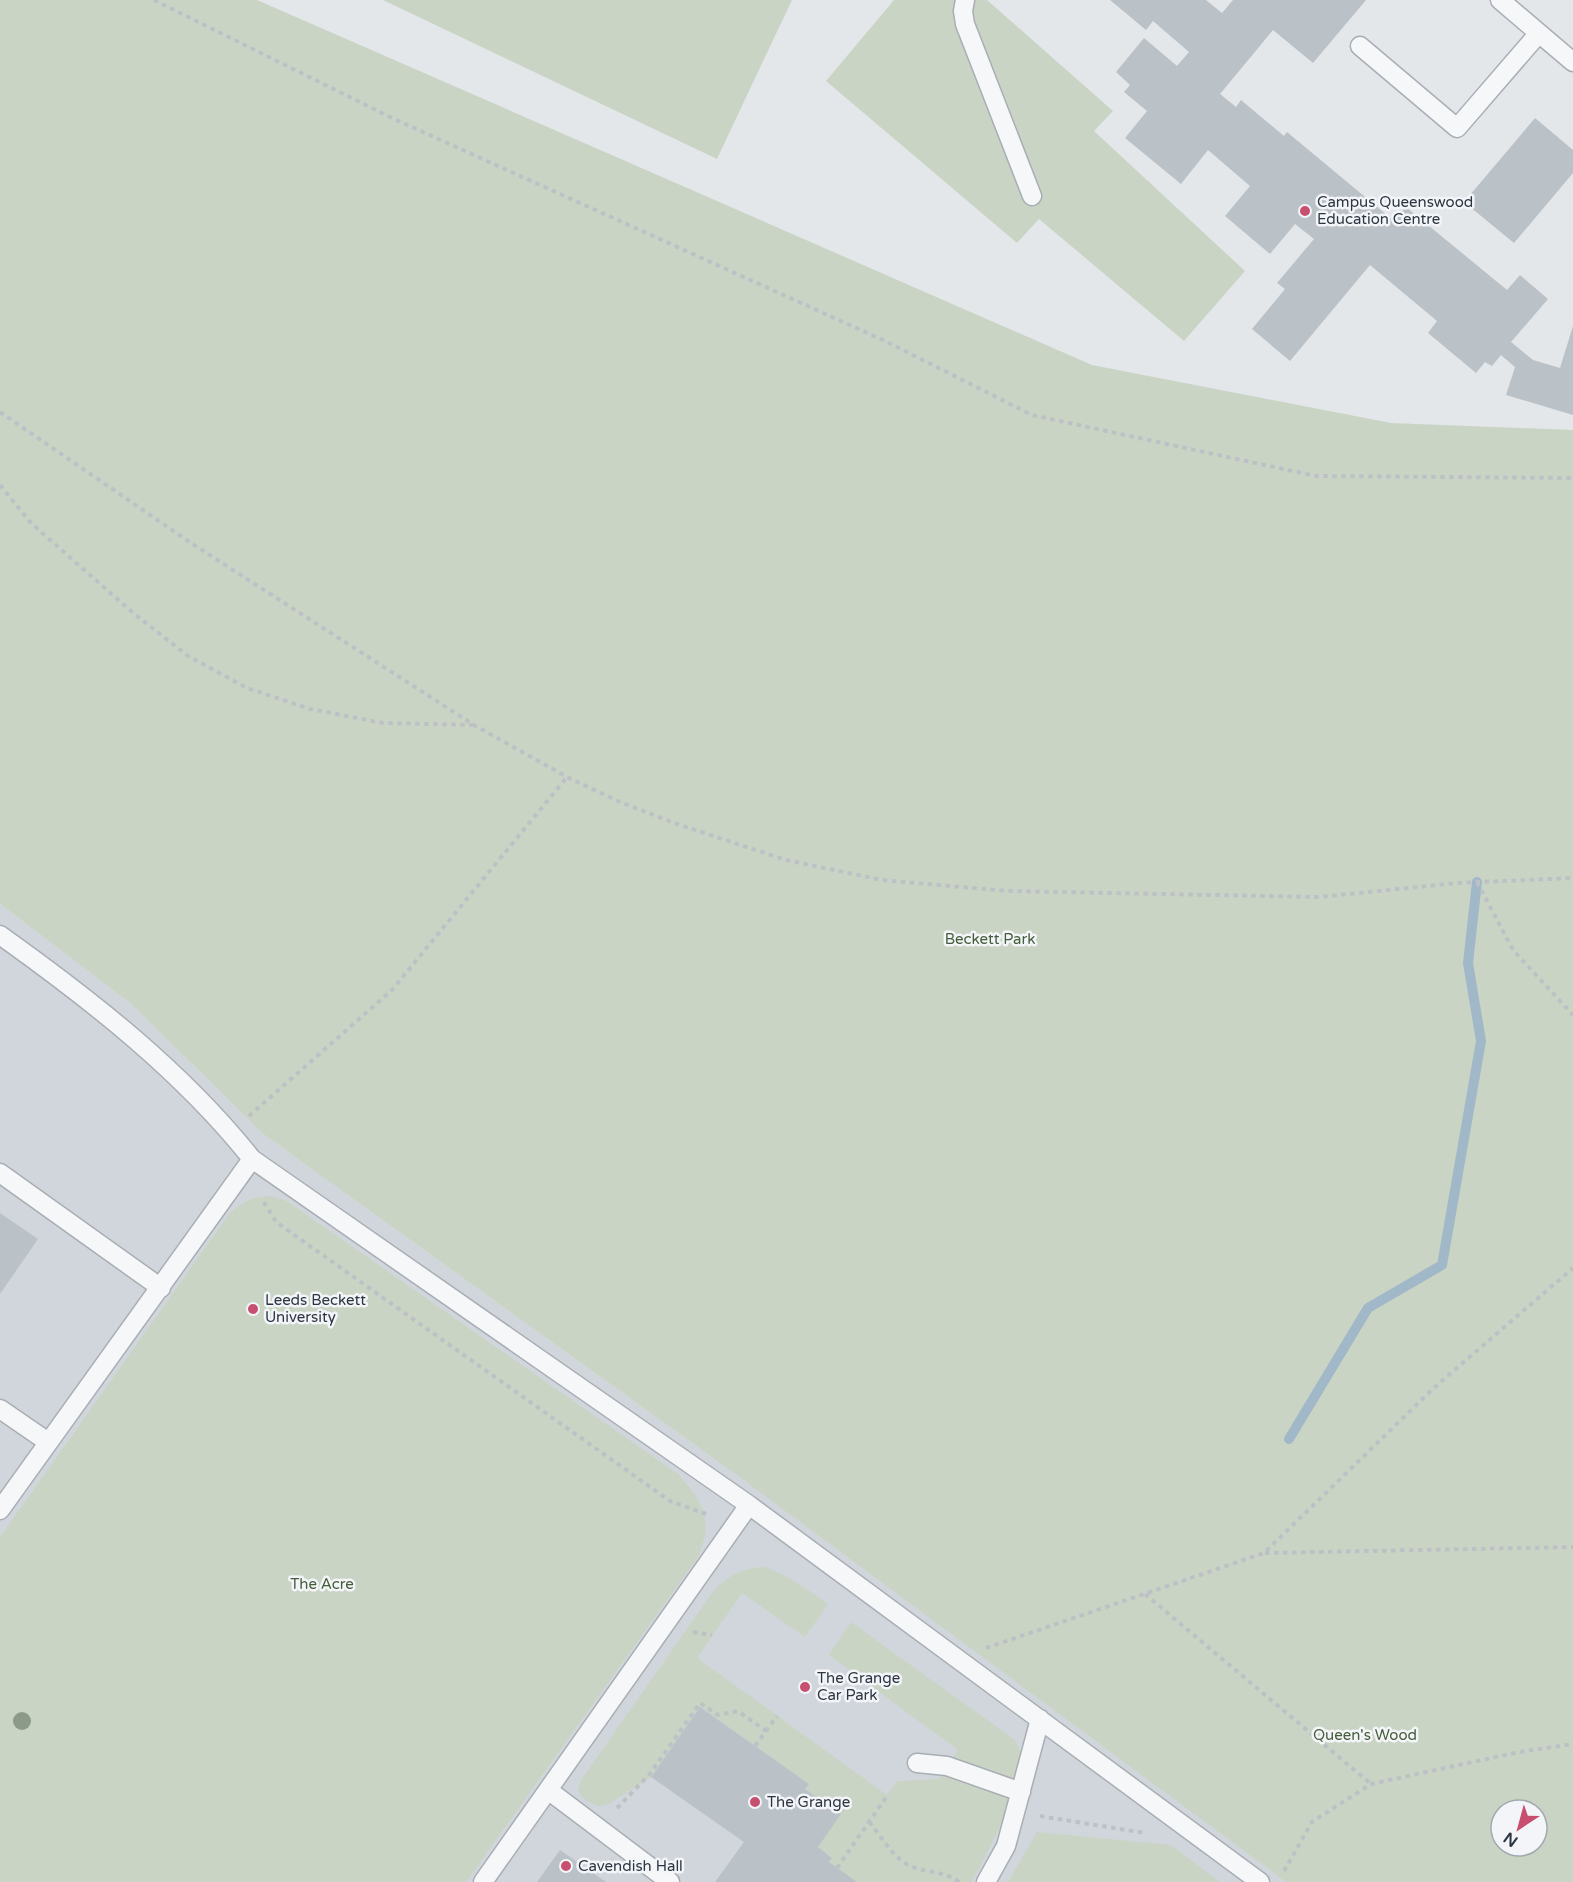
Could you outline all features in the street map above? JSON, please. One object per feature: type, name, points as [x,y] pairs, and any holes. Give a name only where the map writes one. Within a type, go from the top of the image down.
[{"type":"lane","points":[[965,0],[963,11],[965,24],[1032,196]]},
{"type":"lane","points":[[1500,0],[1573,62]]},
{"type":"lane","points":[[1360,46],[1457,128],[1539,33]]},
{"type":"lane","points":[[0,935],[64,981],[162,1064],[233,1135],[248,1164],[749,1505],[1260,1882]]},
{"type":"lane","points":[[0,1510],[248,1164]]},
{"type":"lane","points":[[0,1173],[161,1288]]},
{"type":"lane","points":[[0,1409],[48,1442]]},
{"type":"lane","points":[[483,1882],[749,1505]]},
{"type":"lane","points":[[986,1882],[1006,1846],[1040,1719]]},
{"type":"lane","points":[[917,1763],[948,1766],[1022,1792]]},
{"type":"lane","points":[[548,1790],[670,1882]]},
{"type":"path","points":[[154,0],[392,118],[884,340],[1032,415],[1316,476],[1573,478]]},
{"type":"path","points":[[0,412],[188,541],[474,724],[567,777],[620,802],[677,824],[776,856],[882,880],[1007,891],[1319,897],[1477,882],[1573,878]]},
{"type":"path","points":[[0,485],[31,523],[132,612],[188,656],[247,688],[310,709],[383,723],[474,724]]},
{"type":"path","points":[[233,1135],[257,1108],[392,990],[567,777]]},
{"type":"path","points":[[1477,882],[1513,950],[1573,1015]]},
{"type":"path","points":[[248,1164],[276,1222],[670,1501],[736,1524]]},
{"type":"path","points":[[1264,1554],[1437,1385],[1573,1268]]},
{"type":"path","points":[[957,1658],[1264,1554],[1573,1547]]},
{"type":"path","points":[[1145,1594],[1371,1784]]},
{"type":"path","points":[[597,1827],[649,1775],[700,1704],[718,1715],[738,1711],[766,1731]]},
{"type":"path","points":[[755,1746],[777,1716]]},
{"type":"path","points":[[1282,1882],[1283,1872],[1312,1822],[1371,1784],[1519,1752],[1573,1744]]},
{"type":"path","points":[[837,1868],[887,1796]]},
{"type":"path","points":[[1016,1812],[1150,1833]]},
{"type":"path","points":[[869,1822],[884,1839],[893,1855],[911,1866],[951,1875],[960,1882]]},
{"type":"shaded area","name":"Leeds Beckett University","points":[[0,904],[130,1003],[263,1134],[749,1484],[1087,1638],[1573,1575],[1573,1882],[0,1882]]},
{"type":"green space","name":"Beckett Park","points":[[0,0],[257,0],[1092,365],[1391,423],[1573,430],[1573,1882],[1286,1882],[749,1484],[263,1134],[130,1003],[0,904]]},
{"type":"green space","points":[[383,0],[792,0],[717,159]]},
{"type":"green space","points":[[894,0],[987,0],[1113,111],[1094,131],[1245,271],[1184,341],[1039,219],[1017,243],[826,81]]},
{"type":"green space","name":"The Acre","points":[[270,1196],[287,1201],[678,1474],[700,1503],[703,1512],[705,1532],[698,1557],[466,1882],[0,1882],[0,1537],[229,1214],[247,1200]]},
{"type":"green space","points":[[765,1567],[790,1579],[828,1604],[805,1637],[742,1593],[697,1658],[887,1795],[897,1781],[938,1779],[958,1750],[829,1655],[851,1622],[1015,1740],[1022,1757],[1018,1784],[995,1838],[972,1882],[857,1882],[829,1862],[832,1857],[818,1847],[841,1814],[805,1789],[808,1783],[700,1707],[651,1777],[609,1804],[598,1806],[585,1800],[578,1791],[581,1780],[714,1590],[737,1573]]},
{"type":"green space","points":[[1037,1832],[1171,1845],[1220,1882],[1008,1882]]},
{"type":"building","name":"Campus Queenswood Education Centre","points":[[1110,0],[1206,0],[1222,13],[1233,0],[1366,0],[1313,63],[1273,30],[1220,94],[1236,107],[1241,100],[1284,136],[1287,132],[1394,221],[1406,207],[1507,290],[1520,275],[1548,299],[1511,342],[1533,360],[1560,368],[1573,326],[1573,415],[1506,395],[1515,367],[1501,355],[1492,366],[1485,362],[1476,373],[1428,333],[1437,321],[1370,265],[1290,361],[1252,329],[1285,289],[1277,283],[1314,239],[1295,224],[1270,254],[1225,216],[1250,186],[1208,150],[1181,184],[1125,138],[1147,111],[1124,92],[1130,85],[1116,72],[1144,38],[1177,66],[1189,52],[1153,21],[1146,30]]},
{"type":"building","points":[[1535,118],[1573,150],[1573,173],[1514,243],[1464,202]]},
{"type":"building","points":[[0,1213],[38,1239],[0,1294]]},
{"type":"building","name":"The Grange","points":[[700,1707],[809,1784],[805,1789],[841,1814],[818,1847],[832,1858],[829,1862],[857,1882],[715,1882],[744,1842],[651,1777]]},
{"type":"building","name":"Cavendish Hall","points":[[560,1850],[606,1882],[537,1882]]},
{"type":"waterway","points":[[1289,1439],[1368,1308],[1442,1265],[1481,1041],[1468,963],[1477,882]]},
{"type":"place","name":"Campus Queenswood Education Centre","points":[[1305,211]]},
{"type":"place","name":"Leeds Beckett University","points":[[253,1309]]},
{"type":"place","name":"The Grange Car Park","points":[[805,1687]]},
{"type":"place","name":"The Grange","points":[[755,1802]]},
{"type":"place","name":"Cavendish Hall","points":[[566,1866]]},
{"type":"park label","name":"Queen's Wood","points":[[1365,1735]]}]
